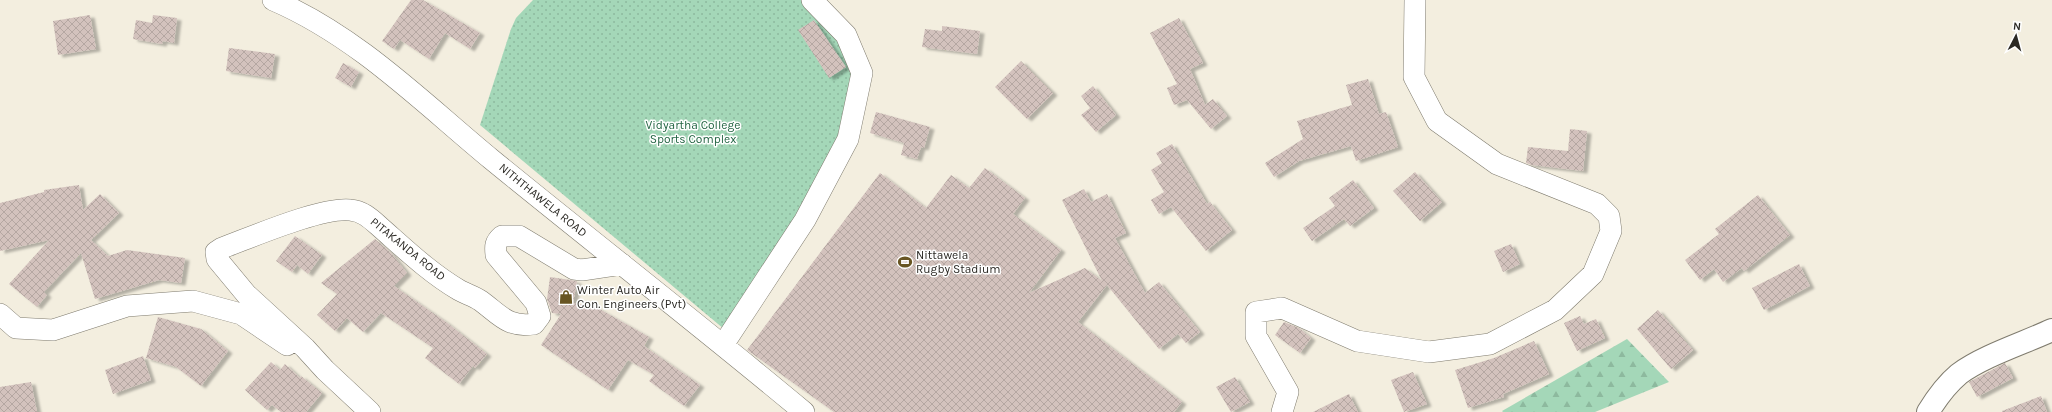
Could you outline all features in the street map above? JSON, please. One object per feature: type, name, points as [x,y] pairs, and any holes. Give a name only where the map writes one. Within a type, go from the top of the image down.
[{"type":"street","name":"NITHTHAWELA ROAD","points":[[273,0],[331,30],[410,89],[491,158],[804,412]]},
{"type":"street","points":[[723,345],[805,220],[848,139],[862,73],[846,35],[812,0]]},
{"type":"street","points":[[1282,412],[1288,392],[1256,336],[1256,312],[1282,308],[1357,341],[1429,352],[1490,344],[1555,310],[1582,285],[1593,274],[1611,231],[1609,216],[1597,204],[1497,164],[1437,121],[1414,77],[1415,0]]},
{"type":"street","name":"PITAKANDA ROAD","points":[[370,412],[325,370],[305,348],[246,294],[217,259],[216,252],[222,248],[312,216],[338,210],[350,210],[365,213],[421,263],[459,290],[479,300],[510,323],[523,326],[534,324],[540,316],[536,303],[496,256],[495,246],[502,236],[519,236],[578,270],[588,270],[622,264]]},
{"type":"street","points":[[0,314],[16,328],[52,330],[127,306],[193,301],[241,314],[325,370]]},
{"type":"street","points":[[1928,412],[1936,400],[1958,375],[1973,365],[2052,330]]},
{"type":"green space","name":"Vidyartha College Sports Complex","points":[[533,0],[802,0],[834,35],[856,77],[836,154],[724,329],[480,125],[511,29],[516,18]]},
{"type":"green space","points":[[1627,339],[1669,382],[1595,412],[1502,411]]},
{"type":"building","points":[[411,0],[423,0],[480,33],[470,49],[445,33],[429,59],[400,40],[394,49],[382,41]]},
{"type":"building","points":[[90,15],[96,49],[58,55],[53,21]]},
{"type":"building","points":[[153,15],[177,18],[174,43],[163,41],[162,44],[133,39],[136,20],[152,23]]},
{"type":"building","points":[[1179,18],[1203,63],[1190,69],[1205,105],[1213,99],[1227,116],[1211,129],[1187,100],[1174,105],[1167,88],[1177,84],[1150,33]]},
{"type":"building","points":[[814,20],[846,67],[829,78],[798,30]]},
{"type":"building","points":[[942,26],[980,31],[977,54],[922,47],[925,29],[942,31]]},
{"type":"building","points":[[229,48],[275,54],[271,78],[226,71]]},
{"type":"building","points":[[1021,61],[1053,93],[1027,119],[995,87]]},
{"type":"building","points":[[343,63],[359,72],[351,87],[335,78]]},
{"type":"building","points":[[1368,79],[1379,114],[1386,112],[1398,147],[1356,161],[1351,146],[1299,161],[1274,177],[1265,163],[1303,139],[1297,121],[1352,105],[1346,85]]},
{"type":"building","points":[[1093,86],[1116,115],[1096,132],[1081,115],[1090,108],[1081,96]]},
{"type":"building","points":[[876,112],[930,127],[924,148],[921,147],[917,159],[901,155],[904,143],[870,133]]},
{"type":"building","points":[[1570,129],[1587,131],[1583,171],[1526,163],[1528,147],[1568,151]]},
{"type":"building","points":[[1172,144],[1207,204],[1210,202],[1232,230],[1206,251],[1171,207],[1159,214],[1151,200],[1164,192],[1151,170],[1162,163],[1156,153]]},
{"type":"building","name":"Nittawela Rugby Stadium","points":[[985,168],[1025,198],[1013,214],[1061,250],[1029,293],[1085,268],[1102,281],[1062,200],[1084,189],[1091,202],[1107,194],[1126,233],[1115,238],[1145,293],[1159,282],[1200,332],[1186,343],[1178,334],[1159,349],[1107,285],[1078,322],[1182,402],[1174,412],[834,412],[747,350],[880,173],[926,208],[951,175],[969,188]]},
{"type":"building","points":[[1415,172],[1442,202],[1420,221],[1393,191]]},
{"type":"building","points":[[1353,180],[1374,208],[1350,226],[1344,219],[1312,241],[1303,228],[1335,206],[1329,198]]},
{"type":"building","points":[[79,185],[83,210],[100,194],[119,213],[91,240],[108,256],[127,250],[185,258],[181,283],[159,280],[95,299],[81,253],[44,292],[47,295],[37,307],[9,284],[49,240],[0,251],[0,203],[44,192],[44,190]]},
{"type":"building","points":[[1758,195],[1790,235],[1744,271],[1742,268],[1723,282],[1714,269],[1700,280],[1685,260],[1719,234],[1715,229]]},
{"type":"building","points":[[295,236],[322,255],[308,274],[297,265],[292,272],[276,261]]},
{"type":"building","points":[[375,239],[391,253],[407,273],[394,286],[446,322],[487,354],[475,368],[473,366],[459,384],[425,358],[433,348],[381,313],[363,332],[347,318],[335,331],[317,315],[337,294],[321,283]]},
{"type":"building","points":[[1511,244],[1520,264],[1503,272],[1494,251]]},
{"type":"building","points":[[1799,264],[1810,286],[1764,310],[1752,288]]},
{"type":"building","points":[[550,277],[577,281],[573,303],[596,307],[649,337],[644,346],[700,385],[684,406],[649,381],[654,375],[628,360],[608,390],[541,345],[561,314],[552,313],[547,299]]},
{"type":"building","points":[[1658,310],[1693,350],[1671,369],[1637,329]]},
{"type":"building","points":[[1580,316],[1584,324],[1596,319],[1605,338],[1577,351],[1564,323]]},
{"type":"building","points":[[158,317],[201,329],[228,351],[201,386],[176,367],[146,358]]},
{"type":"building","points":[[1284,322],[1299,328],[1311,338],[1300,353],[1275,335]]},
{"type":"building","points":[[1534,341],[1549,374],[1503,394],[1504,397],[1468,408],[1455,370],[1494,358]]},
{"type":"building","points":[[143,356],[151,380],[113,394],[105,370]]},
{"type":"building","points":[[271,362],[280,370],[285,364],[300,378],[301,376],[322,393],[306,412],[281,412],[272,405],[267,410],[245,390]]},
{"type":"building","points":[[2005,363],[2013,378],[1977,397],[1969,382]]},
{"type":"building","points":[[1413,372],[1427,404],[1404,412],[1391,380]]},
{"type":"building","points":[[1235,377],[1250,402],[1231,412],[1216,387]]},
{"type":"building","points":[[31,382],[37,412],[0,412],[0,387]]},
{"type":"building","points":[[1349,394],[1358,412],[1313,412]]},
{"type":"building","points":[[2041,396],[2047,412],[2002,412],[2002,411]]},
{"type":"place","name":"Nittawela Rugby Stadium","points":[[905,262]]},
{"type":"place","name":"Winter Auto Air Con. Engineers (Pvt)","points":[[566,297]]}]
